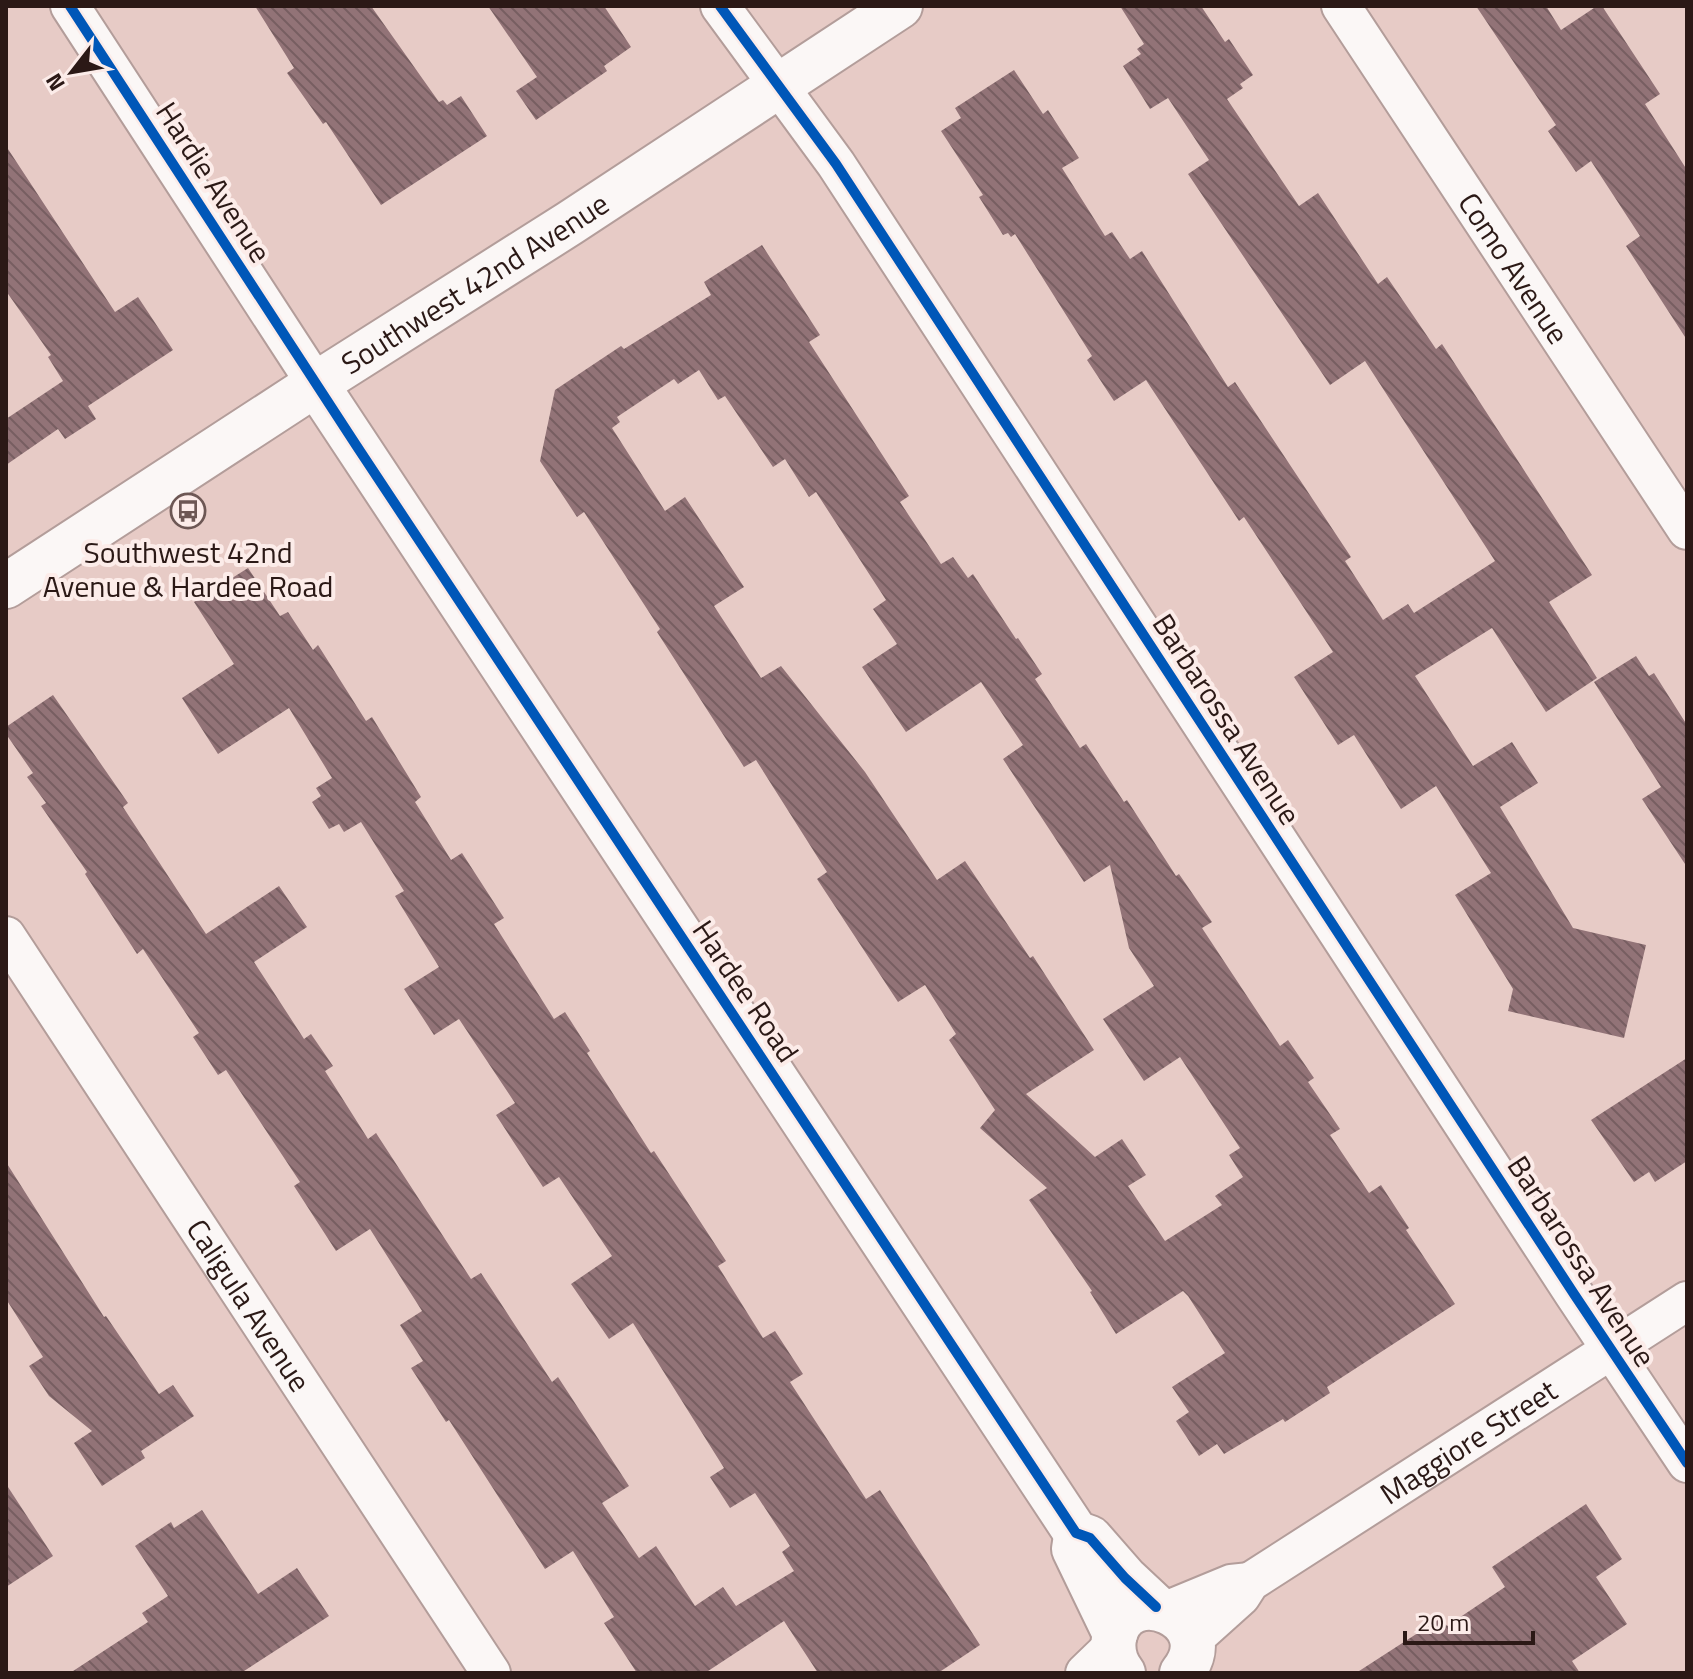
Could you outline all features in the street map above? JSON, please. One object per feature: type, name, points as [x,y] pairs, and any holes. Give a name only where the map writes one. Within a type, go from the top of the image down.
[{"type":"street","name":"Hardie Avenue","points":[[70,6],[316,384]]},
{"type":"street","name":"Barbarossa Avenue","points":[[720,6],[845,177],[1687,1463]]},
{"type":"street","name":"Southwest 42nd Avenue","points":[[6,586],[570,223],[900,6]]},
{"type":"street","name":"Como Avenue","points":[[1341,6],[1687,530]]},
{"type":"street","name":"Hardee Road","points":[[316,384],[1076,1533],[1090,1538],[1181,1643]]},
{"type":"street","name":"Caligula Avenue","points":[[6,936],[491,1673]]},
{"type":"street","name":"Maggiore Street","points":[[1181,1643],[1241,1596],[1250,1582],[1687,1301]]},
{"type":"street","name":"Hardee Road","points":[[1076,1533],[1074,1549],[1109,1656]]},
{"type":"street","points":[[1109,1656],[1121,1622],[1131,1613],[1181,1643]]},
{"type":"building","points":[[255,6],[371,6],[439,102],[443,100],[447,105],[461,96],[487,136],[381,205],[326,122],[323,124],[287,73],[294,68]]},
{"type":"building","points":[[488,6],[604,6],[631,47],[604,66],[607,71],[536,120],[516,91],[537,77]]},
{"type":"building","points":[[1120,6],[1201,6],[1225,42],[1229,39],[1253,75],[1240,84],[1243,88],[1227,99],[1299,206],[1318,193],[1378,284],[1387,277],[1436,349],[1442,344],[1592,575],[1549,602],[1597,678],[1546,712],[1492,628],[1415,676],[1473,766],[1512,742],[1538,783],[1500,807],[1573,928],[1646,945],[1624,1038],[1508,1011],[1513,989],[1455,895],[1491,873],[1436,786],[1401,809],[1354,735],[1338,745],[1294,677],[1333,652],[1244,517],[1239,521],[1146,380],[1114,401],[1087,360],[1092,356],[1015,234],[1011,237],[1008,233],[1003,235],[979,197],[983,195],[941,131],[961,118],[955,108],[1014,70],[1043,114],[1048,110],[1079,158],[1062,168],[1105,236],[1112,232],[1130,259],[1142,251],[1228,387],[1235,382],[1351,557],[1345,561],[1383,620],[1408,604],[1414,613],[1495,561],[1365,361],[1330,385],[1188,174],[1209,160],[1168,98],[1150,109],[1123,66],[1141,54],[1137,49],[1144,44]]},
{"type":"building","points":[[1476,6],[1546,6],[1561,30],[1597,6],[1602,6],[1660,94],[1645,104],[1687,170],[1687,340],[1626,246],[1640,236],[1591,161],[1576,172],[1548,131],[1556,125]]},
{"type":"building","points":[[6,146],[115,312],[138,297],[173,350],[88,406],[96,419],[65,439],[58,429],[6,465],[6,419],[63,381],[48,357],[51,355],[6,291]]},
{"type":"building","points":[[762,245],[820,335],[809,342],[909,496],[900,502],[941,564],[953,557],[968,578],[973,574],[1018,638],[1042,674],[1035,679],[1080,748],[1086,744],[1176,876],[1179,874],[1212,922],[1202,928],[1280,1046],[1288,1040],[1314,1078],[1308,1082],[1340,1129],[1330,1135],[1369,1193],[1381,1185],[1409,1228],[1406,1230],[1455,1304],[1327,1387],[1330,1393],[1285,1422],[1283,1419],[1224,1454],[1217,1444],[1199,1456],[1176,1421],[1189,1412],[1172,1387],[1225,1353],[1188,1296],[1183,1291],[1116,1334],[1092,1291],[1029,1200],[1047,1188],[980,1128],[995,1110],[949,1040],[956,1034],[925,985],[898,1002],[817,879],[827,872],[756,760],[744,767],[584,512],[577,517],[540,461],[555,390],[621,346],[624,349],[711,295],[704,282]],"holes":[[[699,370],[718,400],[725,396],[773,467],[785,459],[809,497],[816,492],[886,600],[873,609],[897,644],[862,667],[906,732],[981,682],[1023,745],[1003,759],[1084,882],[1110,865],[1129,948],[1154,986],[1103,1019],[1144,1081],[1180,1057],[1240,1148],[1229,1155],[1243,1177],[1215,1196],[1222,1205],[1165,1241],[1128,1186],[1146,1175],[1122,1139],[1095,1157],[1026,1094],[1094,1050],[1033,956],[1030,958],[965,861],[937,880],[865,772],[781,666],[761,678],[714,606],[744,587],[685,497],[665,511],[612,428],[620,422],[617,417],[674,379],[678,384]]]},
{"type":"building","points":[[248,568],[280,616],[288,612],[313,650],[318,645],[366,721],[372,717],[421,797],[415,802],[451,860],[462,853],[504,918],[494,924],[554,1019],[565,1012],[590,1051],[587,1053],[651,1153],[654,1151],[726,1261],[718,1266],[763,1338],[775,1331],[803,1374],[790,1382],[866,1499],[880,1490],[980,1645],[938,1673],[818,1673],[784,1621],[705,1673],[637,1673],[604,1623],[614,1617],[573,1551],[545,1569],[449,1420],[446,1422],[411,1368],[423,1361],[400,1325],[422,1311],[370,1229],[336,1251],[294,1186],[300,1182],[226,1070],[218,1075],[193,1037],[199,1033],[143,949],[137,954],[85,874],[87,872],[41,806],[46,803],[27,777],[33,773],[6,734],[6,727],[53,695],[128,803],[123,807],[206,934],[279,886],[307,927],[254,962],[304,1039],[311,1034],[333,1066],[325,1071],[368,1139],[376,1133],[471,1279],[481,1273],[552,1382],[558,1377],[629,1486],[602,1503],[639,1558],[656,1546],[695,1606],[723,1587],[736,1606],[794,1571],[782,1552],[790,1546],[755,1493],[730,1508],[710,1477],[724,1468],[633,1323],[609,1339],[571,1284],[612,1256],[559,1177],[543,1187],[496,1115],[515,1103],[459,1019],[434,1035],[404,989],[439,967],[395,896],[404,891],[361,822],[344,832],[339,824],[329,829],[312,802],[321,796],[316,788],[332,778],[289,708],[218,754],[182,698],[234,664],[194,602]]},
{"type":"building","points":[[1636,656],[1649,676],[1654,673],[1687,725],[1687,867],[1642,799],[1661,787],[1594,682]]},
{"type":"building","points":[[1687,1058],[1687,1161],[1655,1182],[1649,1172],[1634,1182],[1591,1120]]},
{"type":"building","points":[[6,1162],[104,1317],[159,1394],[173,1385],[194,1416],[141,1451],[145,1458],[102,1486],[74,1443],[92,1431],[49,1396],[29,1366],[43,1357],[6,1299]]},
{"type":"building","points":[[6,1484],[53,1556],[6,1587]]},
{"type":"building","points":[[1586,1504],[1622,1559],[1596,1577],[1627,1624],[1572,1661],[1580,1673],[1356,1673],[1441,1618],[1447,1626],[1505,1587],[1492,1567]]},
{"type":"building","points":[[202,1510],[258,1594],[297,1568],[329,1616],[241,1673],[70,1673],[148,1622],[142,1613],[168,1596],[135,1546],[171,1522],[174,1528]]},
{"type":"cycle path","points":[[70,6],[356,445],[1076,1533],[1090,1538],[1156,1607]]},
{"type":"cycle path","points":[[720,6],[836,164],[1687,1463]]},
{"type":"place","name":"Southwest 42nd Avenue & Hardee Road","points":[[188,511]]}]
